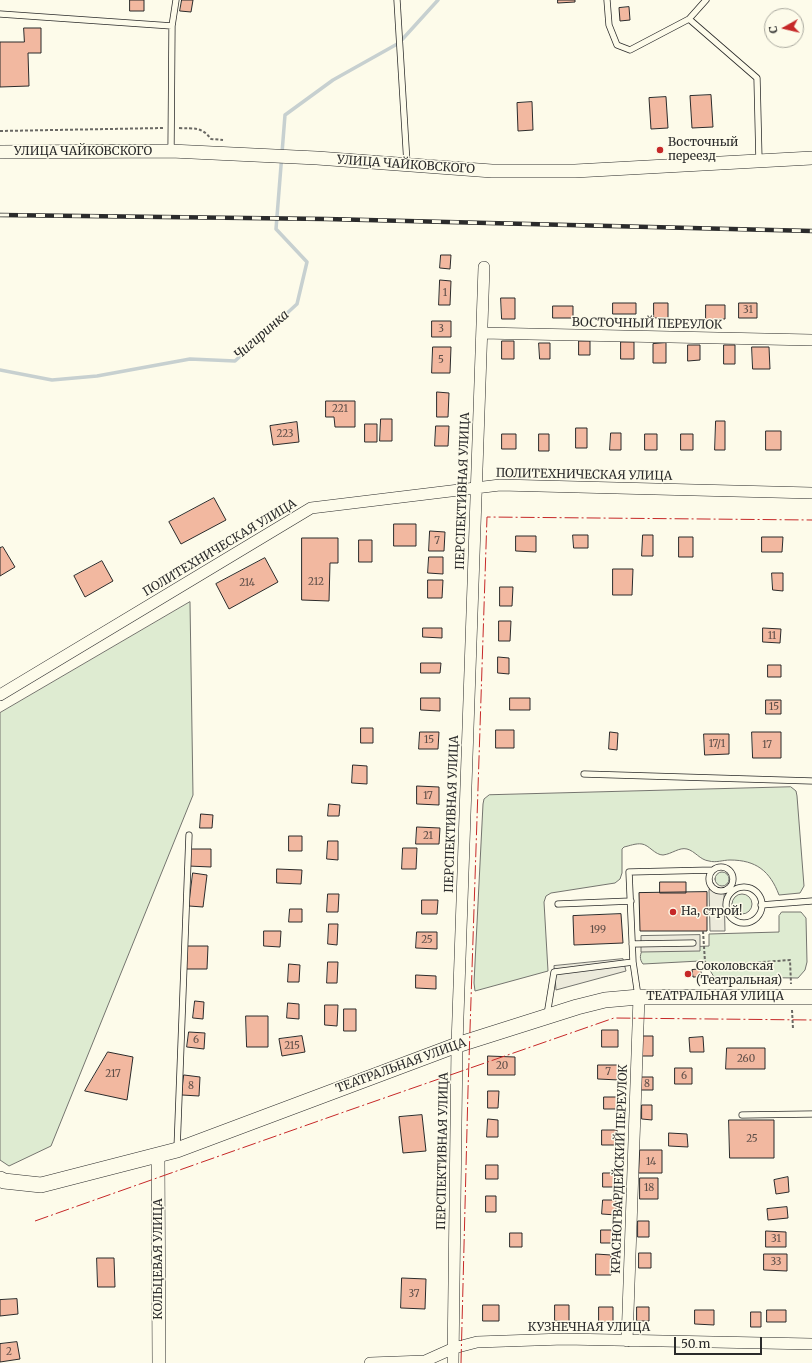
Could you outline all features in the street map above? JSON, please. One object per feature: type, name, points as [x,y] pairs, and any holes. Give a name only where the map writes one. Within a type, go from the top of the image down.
[{"type":"main road","name":"ТЕАТРАЛЬНАЯ УЛИЦА","points":[[0,1179],[4,1181],[41,1185],[177,1150],[457,1045],[577,1007],[605,1000],[639,997],[812,997]]},
{"type":"street","name":"УЛИЦА ЧАЙКОВСКОГО","points":[[0,152],[171,151],[317,158],[492,171],[575,171],[812,158]]},
{"type":"street","name":"ПЕРСПЕКТИВНАЯ УЛИЦА","points":[[453,1363],[457,1045],[484,267]]},
{"type":"street","name":"ВОСТОЧНЫЙ ПЕРЕУЛОК","points":[[482,333],[812,340]]},
{"type":"street","name":"ПОЛИТЕХНИЧЕСКАЯ УЛИЦА","points":[[0,695],[311,508],[500,485],[812,493]]},
{"type":"street","name":"КРАСНОГВАРДЕЙСКИЙ ПЕРЕУЛОК","points":[[627,1341],[639,997]]},
{"type":"street","name":"КОЛЬЦЕВАЯ УЛИЦА","points":[[158,1154],[159,1363]]},
{"type":"street","name":"КУЗНЕЧНАЯ УЛИЦА","points":[[370,1363],[426,1361],[454,1348],[477,1342],[564,1339],[812,1344]]},
{"type":"lane","points":[[171,151],[172,26],[176,0]]},
{"type":"lane","points":[[397,0],[407,164]]},
{"type":"lane","points":[[607,0],[609,25],[617,45],[630,50],[689,19],[706,0]]},
{"type":"lane","points":[[1,13],[172,26]]},
{"type":"lane","points":[[689,19],[757,78],[759,160]]},
{"type":"lane","points":[[584,774],[812,781]]},
{"type":"lane","points":[[177,1150],[188,835]]},
{"type":"lane","points":[[639,997],[633,962],[629,872],[713,870],[724,867],[731,871],[743,887]]},
{"type":"lane","points":[[713,870],[709,877],[710,885],[713,889],[720,892],[728,890],[732,887],[734,879],[733,875]]},
{"type":"lane","points":[[743,887],[748,887],[756,892],[759,896],[761,905],[758,916],[750,922],[738,922],[730,917],[726,906],[727,897],[732,891],[743,887]]},
{"type":"lane","points":[[558,904],[631,901]]},
{"type":"lane","points":[[761,905],[812,901]]},
{"type":"lane","points":[[632,944],[693,943]]},
{"type":"lane","points":[[546,1017],[554,972],[633,962]]},
{"type":"lane","points":[[742,1115],[812,1114]]},
{"type":"path","points":[[0,131],[172,128],[197,129],[205,132],[211,139],[226,140]]},
{"type":"path","points":[[703,930],[705,962],[711,966],[790,960],[791,984]]},
{"type":"path","points":[[792,1010],[793,1029]]},
{"type":"green space","points":[[190,602],[193,795],[51,1146],[9,1166],[0,1160],[0,713]]},
{"type":"green space","points":[[791,787],[796,791],[797,796],[804,886],[800,893],[779,895],[771,879],[766,873],[761,868],[747,862],[730,860],[714,862],[709,861],[687,849],[681,849],[660,855],[642,844],[624,847],[622,849],[622,873],[620,879],[615,883],[551,893],[546,896],[544,902],[548,971],[475,991],[474,983],[483,804],[484,799],[489,795]]},
{"type":"green space","points":[[719,872],[725,872],[729,876],[729,882],[725,886],[719,886],[715,882],[715,876]]},
{"type":"green space","points":[[742,894],[749,897],[752,904],[749,911],[742,914],[735,911],[732,904],[735,897]]},
{"type":"green space","points":[[782,912],[801,912],[806,918],[807,962],[805,970],[798,978],[714,977],[708,967],[700,961],[643,964],[640,958],[643,949],[709,946],[709,934],[779,932],[779,916]]},
{"type":"shaded area","points":[[724,889],[725,931],[710,931],[709,890]]},
{"type":"shaded area","points":[[700,935],[700,951],[641,952],[641,936]]},
{"type":"shaded area","points":[[623,959],[626,971],[556,990],[554,966]]},
{"type":"building","points":[[130,0],[144,0],[144,11],[130,11]]},
{"type":"building","points":[[182,0],[193,0],[191,12],[180,11]]},
{"type":"building","points":[[558,0],[575,0],[575,2],[558,3]]},
{"type":"building","points":[[629,7],[630,20],[620,21],[619,8]]},
{"type":"building","points":[[24,28],[41,28],[41,53],[28,53],[29,86],[0,87],[0,42],[24,42]]},
{"type":"building","points":[[711,95],[713,127],[692,128],[690,96]]},
{"type":"building","points":[[666,97],[668,128],[651,129],[649,98]]},
{"type":"building","points":[[532,102],[533,130],[518,131],[517,103]]},
{"type":"building","points":[[441,255],[451,255],[450,269],[440,268]]},
{"type":"building","points":[[440,280],[451,281],[450,305],[439,305]]},
{"type":"building","points":[[501,298],[515,298],[515,319],[502,319]]},
{"type":"building","points":[[613,303],[636,303],[636,314],[613,314]]},
{"type":"building","points":[[654,303],[668,303],[668,318],[654,318]]},
{"type":"building","points":[[739,303],[757,303],[757,318],[739,318]]},
{"type":"building","points":[[706,305],[725,305],[725,319],[706,320]]},
{"type":"building","points":[[553,306],[573,306],[573,318],[553,318]]},
{"type":"building","points":[[432,321],[451,321],[451,337],[432,337]]},
{"type":"building","points":[[502,341],[514,341],[514,359],[502,359]]},
{"type":"building","points":[[579,341],[590,341],[590,355],[579,355]]},
{"type":"building","points":[[621,342],[634,342],[634,359],[621,359]]},
{"type":"building","points":[[539,343],[550,343],[550,359],[540,359]]},
{"type":"building","points":[[666,343],[666,363],[653,363],[653,344]]},
{"type":"building","points":[[688,345],[700,345],[700,360],[688,361]]},
{"type":"building","points":[[724,345],[735,345],[735,364],[724,364]]},
{"type":"building","points":[[433,347],[451,347],[450,373],[432,373]]},
{"type":"building","points":[[752,347],[769,347],[770,369],[753,369]]},
{"type":"building","points":[[437,392],[449,393],[448,417],[437,417]]},
{"type":"building","points":[[326,401],[355,401],[355,427],[335,427],[334,417],[326,417]]},
{"type":"building","points":[[381,419],[392,419],[392,441],[380,441]]},
{"type":"building","points":[[716,421],[725,421],[725,450],[715,450]]},
{"type":"building","points":[[297,422],[299,442],[273,445],[270,426]]},
{"type":"building","points":[[365,424],[377,424],[377,442],[365,442]]},
{"type":"building","points":[[436,426],[449,426],[448,446],[435,446]]},
{"type":"building","points":[[576,428],[587,428],[587,448],[576,448]]},
{"type":"building","points":[[766,431],[781,431],[781,450],[766,450]]},
{"type":"building","points":[[611,433],[621,433],[621,450],[610,450]]},
{"type":"building","points":[[502,434],[516,434],[516,449],[502,449]]},
{"type":"building","points":[[539,434],[549,434],[549,451],[539,451]]},
{"type":"building","points":[[645,434],[657,434],[657,450],[645,450]]},
{"type":"building","points":[[681,434],[693,434],[693,450],[681,450]]},
{"type":"building","points":[[214,498],[226,520],[181,544],[169,522]]},
{"type":"building","points":[[394,524],[416,524],[416,546],[394,546]]},
{"type":"building","points":[[430,531],[445,532],[444,551],[429,551]]},
{"type":"building","points":[[573,535],[588,535],[588,548],[574,548]]},
{"type":"building","points":[[643,535],[653,535],[653,556],[642,556]]},
{"type":"building","points":[[516,536],[536,536],[536,552],[516,551]]},
{"type":"building","points":[[679,537],[693,537],[693,557],[679,557]]},
{"type":"building","points":[[762,537],[783,537],[782,552],[762,552]]},
{"type":"building","points":[[302,538],[338,538],[338,563],[330,563],[329,601],[302,600]]},
{"type":"building","points":[[359,540],[372,540],[372,562],[359,562]]},
{"type":"building","points":[[3,547],[15,567],[0,576],[0,548]]},
{"type":"building","points":[[429,557],[443,557],[443,574],[428,573]]},
{"type":"building","points":[[265,558],[278,582],[229,609],[216,584]]},
{"type":"building","points":[[102,561],[113,581],[85,597],[74,576]]},
{"type":"building","points":[[613,569],[633,569],[632,595],[613,595]]},
{"type":"building","points":[[772,573],[783,573],[783,591],[773,590]]},
{"type":"building","points":[[428,580],[443,580],[442,598],[428,598]]},
{"type":"building","points":[[500,587],[513,587],[512,606],[500,606]]},
{"type":"building","points":[[499,621],[511,621],[510,641],[499,641]]},
{"type":"building","points":[[423,628],[442,628],[442,638],[423,637]]},
{"type":"building","points":[[763,628],[781,629],[780,643],[763,642]]},
{"type":"building","points":[[498,657],[509,658],[509,674],[498,673]]},
{"type":"building","points":[[421,663],[441,663],[440,673],[421,673]]},
{"type":"building","points":[[768,665],[781,665],[781,677],[768,677]]},
{"type":"building","points":[[421,698],[440,698],[440,711],[421,710]]},
{"type":"building","points":[[510,698],[530,698],[530,710],[510,710]]},
{"type":"building","points":[[766,700],[781,700],[781,714],[766,714]]},
{"type":"building","points":[[361,728],[373,728],[373,743],[361,743]]},
{"type":"building","points":[[496,730],[514,730],[514,748],[496,748]]},
{"type":"building","points":[[420,732],[439,732],[438,749],[419,749]]},
{"type":"building","points":[[610,732],[618,733],[617,750],[609,749]]},
{"type":"building","points":[[752,732],[781,732],[781,758],[753,758]]},
{"type":"building","points":[[704,734],[729,734],[729,754],[705,755]]},
{"type":"building","points":[[353,765],[367,766],[367,784],[352,783]]},
{"type":"building","points":[[417,786],[439,787],[439,805],[417,804]]},
{"type":"building","points":[[329,804],[340,805],[339,816],[328,816]]},
{"type":"building","points":[[201,814],[213,815],[212,828],[200,828]]},
{"type":"building","points":[[417,827],[440,828],[439,844],[416,844]]},
{"type":"building","points":[[289,836],[302,836],[302,851],[289,851]]},
{"type":"building","points":[[328,841],[338,841],[338,860],[327,859]]},
{"type":"building","points":[[403,848],[417,848],[416,869],[402,869]]},
{"type":"building","points":[[188,849],[211,849],[211,867],[188,866]]},
{"type":"building","points":[[277,869],[302,870],[301,884],[277,883]]},
{"type":"building","points":[[193,873],[207,875],[203,907],[189,906]]},
{"type":"building","points":[[660,882],[686,882],[686,893],[660,893]]},
{"type":"building","name":"На, строй!","points":[[707,892],[707,931],[640,931],[639,893]]},
{"type":"building","points":[[328,894],[339,894],[338,912],[327,912]]},
{"type":"building","points":[[422,900],[438,900],[437,914],[422,914]]},
{"type":"building","points":[[290,909],[302,909],[302,922],[289,922]]},
{"type":"building","points":[[621,914],[623,943],[574,945],[573,916]]},
{"type":"building","points":[[329,924],[338,924],[337,945],[328,944]]},
{"type":"building","points":[[264,931],[281,931],[280,947],[264,946]]},
{"type":"building","points":[[417,932],[437,932],[437,949],[416,948]]},
{"type":"building","points":[[187,946],[208,946],[207,969],[187,969]]},
{"type":"building","points":[[328,962],[338,962],[337,983],[327,983]]},
{"type":"building","points":[[289,964],[300,965],[299,982],[288,982]]},
{"type":"building","points":[[701,969],[701,977],[693,977],[692,970]]},
{"type":"building","points":[[416,975],[436,976],[436,989],[416,988]]},
{"type":"building","points":[[195,1001],[204,1002],[203,1019],[193,1018]]},
{"type":"building","points":[[288,1003],[299,1004],[299,1019],[287,1018]]},
{"type":"building","points":[[325,1005],[338,1005],[337,1026],[325,1025]]},
{"type":"building","points":[[344,1009],[356,1009],[356,1031],[344,1031]]},
{"type":"building","points":[[246,1016],[268,1016],[268,1047],[247,1047]]},
{"type":"building","points":[[602,1030],[618,1030],[618,1047],[602,1047]]},
{"type":"building","points":[[189,1032],[205,1033],[204,1049],[187,1047]]},
{"type":"building","points":[[302,1036],[305,1052],[282,1056],[279,1039]]},
{"type":"building","points":[[641,1036],[653,1036],[653,1056],[641,1056]]},
{"type":"building","points":[[703,1037],[704,1052],[690,1052],[689,1038]]},
{"type":"building","points":[[727,1048],[765,1048],[765,1069],[726,1069]]},
{"type":"building","points":[[108,1052],[133,1057],[127,1100],[85,1091]]},
{"type":"building","points":[[488,1056],[515,1057],[515,1075],[488,1075]]},
{"type":"building","points":[[598,1065],[619,1065],[619,1080],[598,1079]]},
{"type":"building","points":[[675,1068],[692,1068],[692,1084],[675,1084]]},
{"type":"building","points":[[184,1075],[200,1077],[199,1096],[182,1095]]},
{"type":"building","points":[[640,1077],[653,1077],[653,1090],[640,1090]]},
{"type":"building","points":[[488,1091],[499,1091],[498,1108],[488,1108]]},
{"type":"building","points":[[604,1097],[617,1097],[617,1109],[604,1109]]},
{"type":"building","points":[[642,1105],[652,1105],[652,1120],[642,1119]]},
{"type":"building","points":[[422,1115],[426,1151],[403,1153],[399,1117]]},
{"type":"building","points":[[488,1119],[498,1120],[498,1137],[487,1137]]},
{"type":"building","points":[[729,1120],[774,1120],[774,1158],[730,1158]]},
{"type":"building","points":[[602,1130],[617,1130],[617,1145],[602,1145]]},
{"type":"building","points":[[669,1133],[687,1134],[688,1147],[669,1146]]},
{"type":"building","points":[[640,1150],[662,1150],[662,1173],[639,1173]]},
{"type":"building","points":[[486,1165],[498,1165],[498,1179],[486,1179]]},
{"type":"building","points":[[603,1173],[617,1173],[617,1187],[603,1187]]},
{"type":"building","points":[[788,1177],[789,1192],[776,1194],[774,1180]]},
{"type":"building","points":[[640,1178],[658,1178],[658,1199],[640,1199]]},
{"type":"building","points":[[486,1196],[496,1196],[496,1212],[486,1212]]},
{"type":"building","points":[[603,1200],[616,1200],[616,1215],[602,1214]]},
{"type":"building","points":[[787,1207],[788,1218],[768,1220],[767,1209]]},
{"type":"building","points":[[638,1221],[649,1221],[649,1237],[638,1237]]},
{"type":"building","points":[[601,1230],[615,1230],[615,1243],[601,1243]]},
{"type":"building","points":[[766,1231],[786,1232],[786,1247],[766,1247]]},
{"type":"building","points":[[510,1233],[522,1233],[522,1247],[510,1247]]},
{"type":"building","points":[[639,1253],[651,1253],[651,1268],[639,1268]]},
{"type":"building","points":[[596,1254],[611,1255],[611,1275],[596,1275]]},
{"type":"building","points":[[764,1254],[787,1254],[787,1271],[764,1270]]},
{"type":"building","points":[[97,1258],[114,1258],[115,1287],[98,1287]]},
{"type":"building","points":[[402,1278],[426,1279],[425,1309],[401,1308]]},
{"type":"building","points":[[17,1299],[18,1314],[0,1316],[0,1300]]},
{"type":"building","points":[[483,1305],[499,1305],[499,1321],[483,1321]]},
{"type":"building","points":[[555,1305],[569,1305],[569,1322],[555,1321]]},
{"type":"building","points":[[599,1307],[613,1307],[613,1322],[599,1322]]},
{"type":"building","points":[[637,1307],[649,1307],[649,1321],[637,1321]]},
{"type":"building","points":[[695,1310],[714,1310],[714,1325],[695,1324]]},
{"type":"building","points":[[767,1310],[786,1310],[786,1322],[767,1322]]},
{"type":"building","points":[[751,1312],[761,1312],[761,1327],[751,1327]]},
{"type":"building","points":[[17,1342],[20,1359],[0,1362],[0,1344]]},
{"type":"waterway","name":"Чигиринка","points":[[0,370],[52,380],[97,376],[190,359],[235,361],[297,304],[307,262],[276,229],[285,115],[333,80],[399,43],[438,0]]},
{"type":"railway","points":[[0,215],[326,219],[812,231]]},
{"type":"power","points":[[461,1363],[468,1090],[487,517],[812,520]]},
{"type":"power","points":[[35,1221],[614,1018],[812,1020]]},
{"type":"place","name":"Восточный переезд","points":[[660,150]]},
{"type":"place","name":"На, строй!","points":[[673,912]]},
{"type":"place","name":"Соколовская (Театральная)","points":[[688,974]]}]
